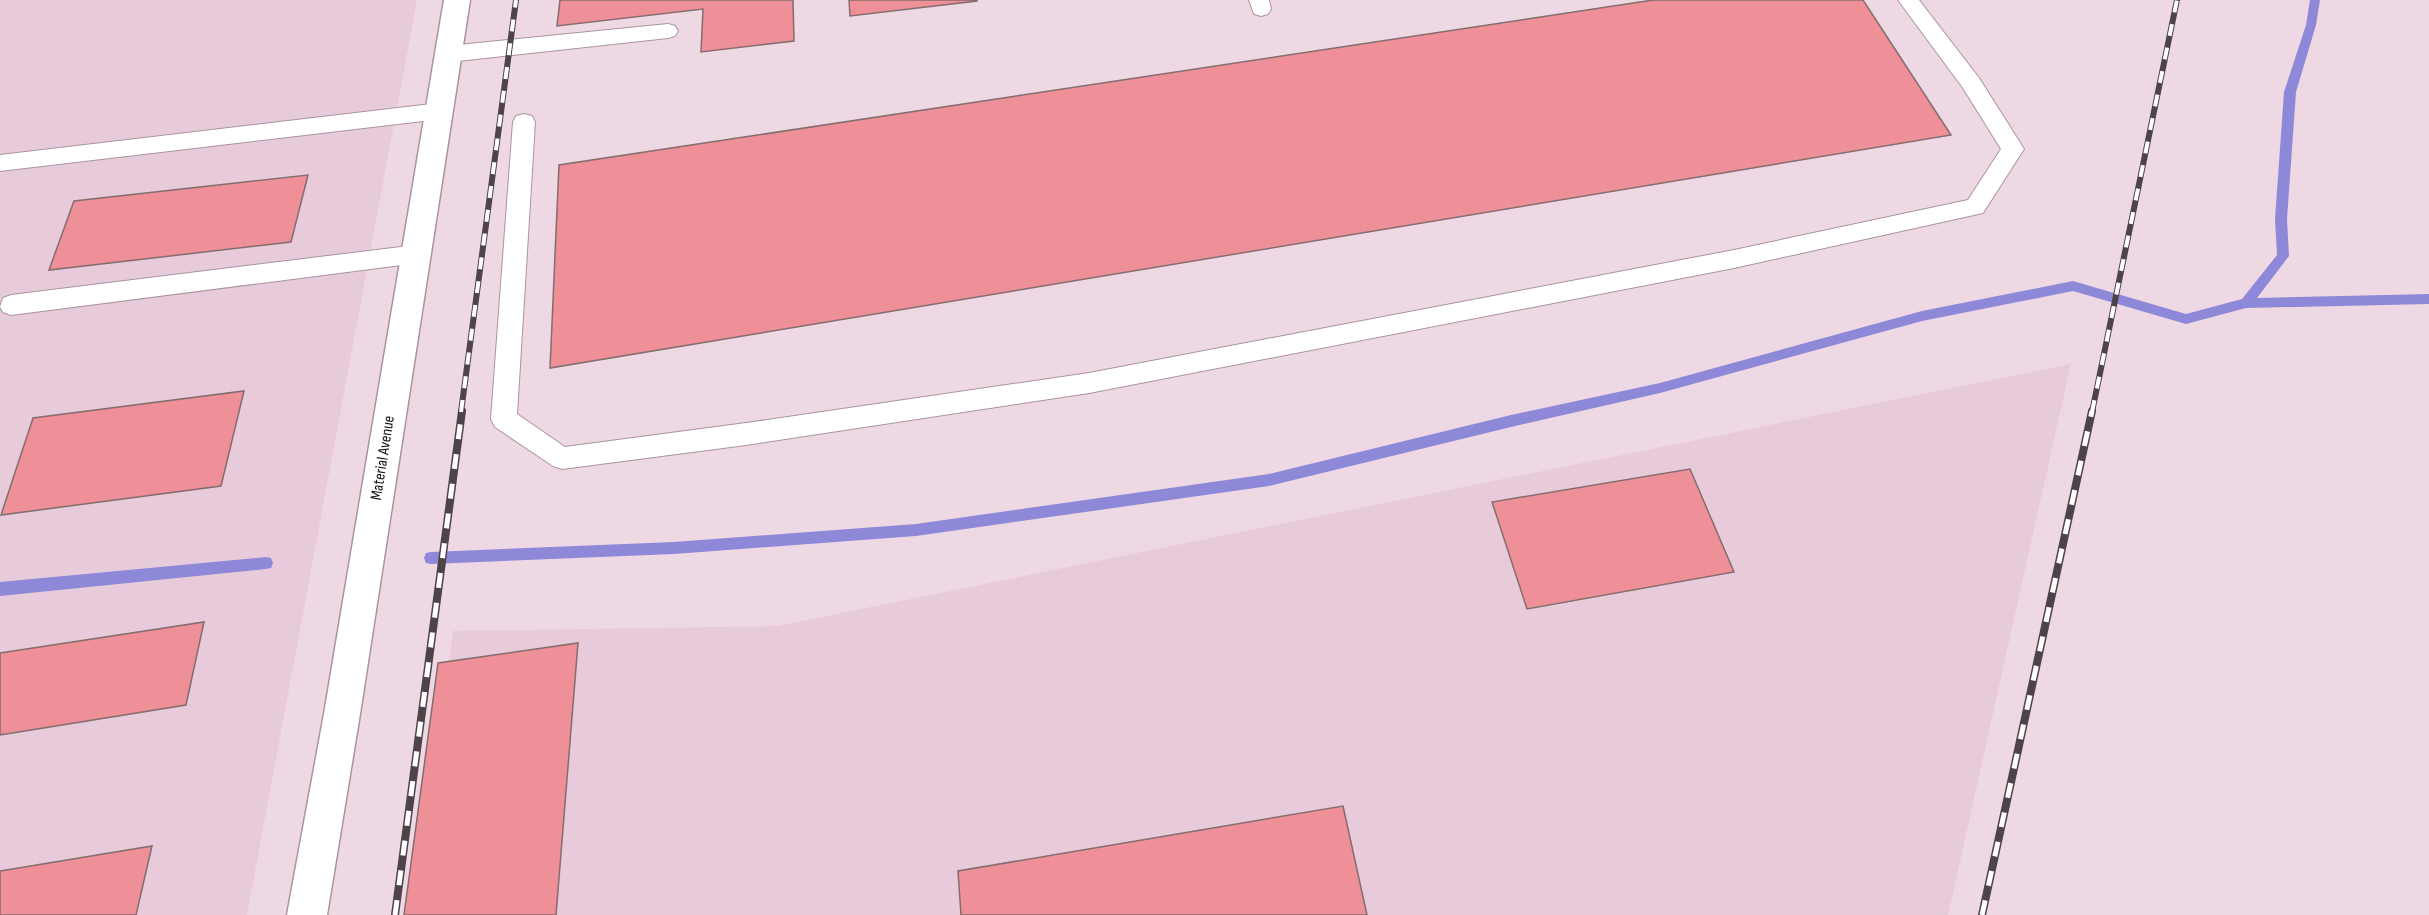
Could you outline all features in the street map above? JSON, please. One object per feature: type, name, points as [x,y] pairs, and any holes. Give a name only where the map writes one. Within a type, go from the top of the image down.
[{"type":"street","name":"Material Avenue","points":[[307,915],[457,0]]},
{"type":"lane","points":[[524,122],[504,419],[562,458],[758,432],[1089,383],[1734,259],[1975,207],[2013,149],[1971,83],[1908,0]]},
{"type":"lane","points":[[449,54],[668,31]]},
{"type":"lane","points":[[0,163],[440,111]]},
{"type":"lane","points":[[11,305],[417,254]]},
{"type":"shaded area","points":[[0,0],[417,0],[247,915],[0,915]]},
{"type":"shaded area","points":[[2071,364],[1948,915],[418,915],[453,631],[777,626]]},
{"type":"building","points":[[560,0],[793,0],[794,41],[701,52],[703,9],[557,26]]},
{"type":"building","points":[[849,0],[977,0],[977,1],[850,16]]},
{"type":"building","points":[[1653,0],[1863,0],[1951,135],[550,368],[559,165]]},
{"type":"building","points":[[308,175],[291,242],[49,270],[74,201]]},
{"type":"building","points":[[244,391],[221,486],[1,515],[33,418]]},
{"type":"building","points":[[1690,469],[1734,572],[1527,609],[1492,502]]},
{"type":"building","points":[[204,622],[186,705],[0,735],[0,653]]},
{"type":"building","points":[[578,643],[556,915],[404,915],[438,663]]},
{"type":"building","points":[[1343,806],[1367,915],[961,915],[958,871]]},
{"type":"building","points":[[152,846],[136,915],[0,915],[0,871]]},
{"type":"waterway","points":[[2246,303],[2283,256],[2281,219],[2290,92],[2311,25],[2315,0]]},
{"type":"waterway","points":[[431,558],[674,548],[916,530],[1269,480],[1511,421],[1660,388],[1922,316],[2073,286],[2186,319],[2246,303]]},
{"type":"waterway","points":[[2246,303],[2429,299]]},
{"type":"waterway","points":[[0,589],[266,563]]},
{"type":"railway","points":[[461,412],[516,0]]},
{"type":"railway","points":[[2092,412],[2177,0]]},
{"type":"railway","points":[[395,915],[462,411]]},
{"type":"railway","points":[[1982,915],[2092,411]]}]
